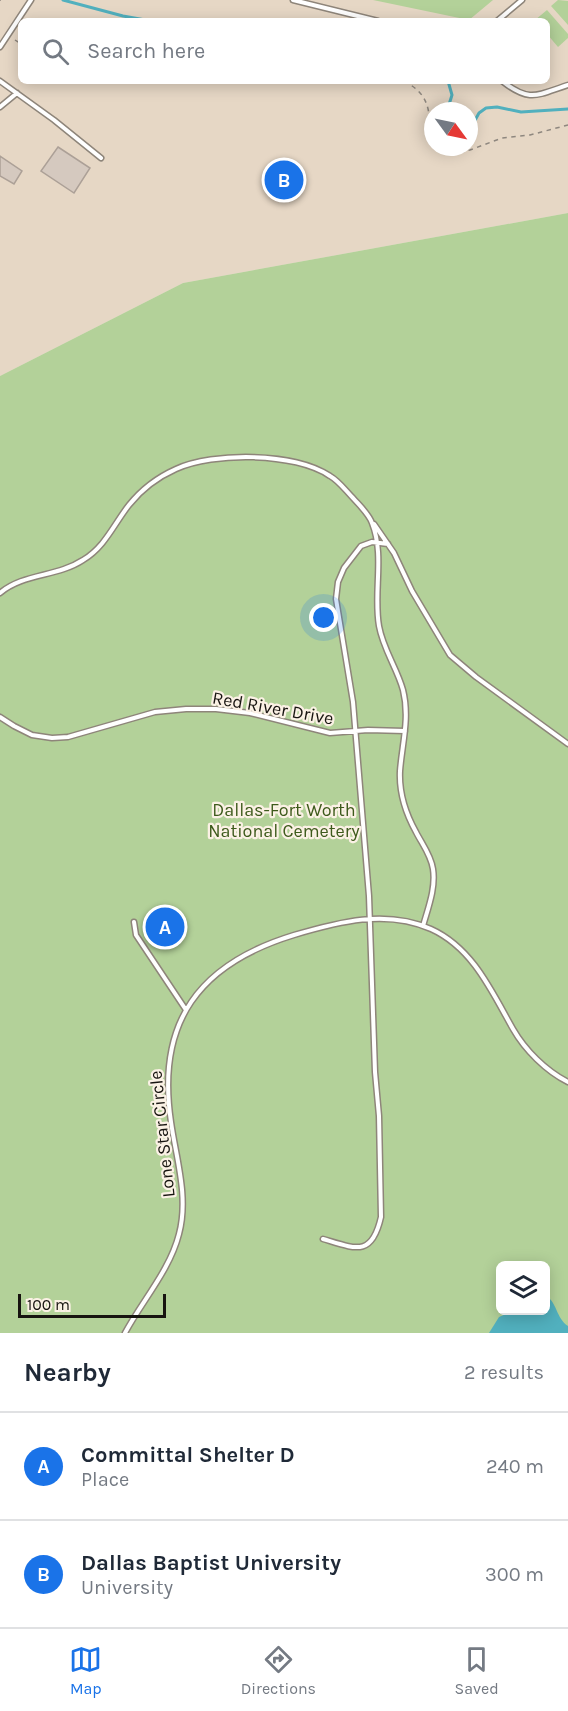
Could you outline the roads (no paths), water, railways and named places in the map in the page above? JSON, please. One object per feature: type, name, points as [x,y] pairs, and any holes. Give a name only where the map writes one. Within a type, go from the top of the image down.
[{"type":"lane","points":[[19,18],[31,0]]},
{"type":"lane","points":[[293,0],[366,18]]},
{"type":"lane","points":[[501,18],[522,0]]},
{"type":"lane","points":[[0,47],[18,20]]},
{"type":"lane","points":[[0,81],[101,158]]},
{"type":"lane","points":[[506,84],[525,96],[534,96],[568,85]]},
{"type":"lane","points":[[0,107],[17,93]]},
{"type":"lane","points":[[0,593],[27,578],[66,570],[83,560],[97,550],[141,491],[175,470],[195,462],[262,457],[306,465],[331,476],[372,521],[400,563],[412,591],[450,655],[476,677],[568,744]]},
{"type":"lane","points":[[372,521],[379,549],[377,615],[382,642],[402,687],[406,703],[400,772],[402,793],[406,813],[428,853],[433,869],[433,893],[423,927]]},
{"type":"lane","points":[[323,1239],[351,1247],[367,1246],[378,1232],[381,1217],[379,1116],[369,919],[353,702],[336,599],[338,582],[344,568],[361,546],[372,542],[387,544]]},
{"type":"lane","name":"Red River Drive","points":[[0,717],[32,735],[51,738],[68,737],[155,712],[186,709],[216,709],[250,713],[330,734],[355,731],[405,731]]},
{"type":"lane","name":"Lone Star Circle","points":[[124,1333],[164,1268],[179,1235],[183,1210],[182,1192],[170,1120],[167,1068],[176,1031],[186,1010],[210,979],[240,957],[270,943],[339,923],[369,919],[396,920],[433,930],[471,959],[493,991],[523,1043],[544,1065],[568,1082]]},
{"type":"lane","points":[[134,922],[136,935],[186,1010]]},
{"type":"water","points":[[550,1299],[561,1319],[568,1326],[568,1333],[489,1333],[499,1317],[504,1315],[550,1315]]},
{"type":"waterway","points":[[63,0],[134,18]]},
{"type":"waterway","points":[[449,84],[452,95],[450,102]]},
{"type":"waterway","points":[[478,115],[486,108],[497,107],[521,112],[568,109]]},
{"type":"place","name":"Dallas Baptist University","points":[[284,180]]},
{"type":"place","name":"Committal Shelter D","points":[[165,927]]},
{"type":"park label","name":"Dallas-Fort Worth National Cemetery","points":[[284,820]]}]
